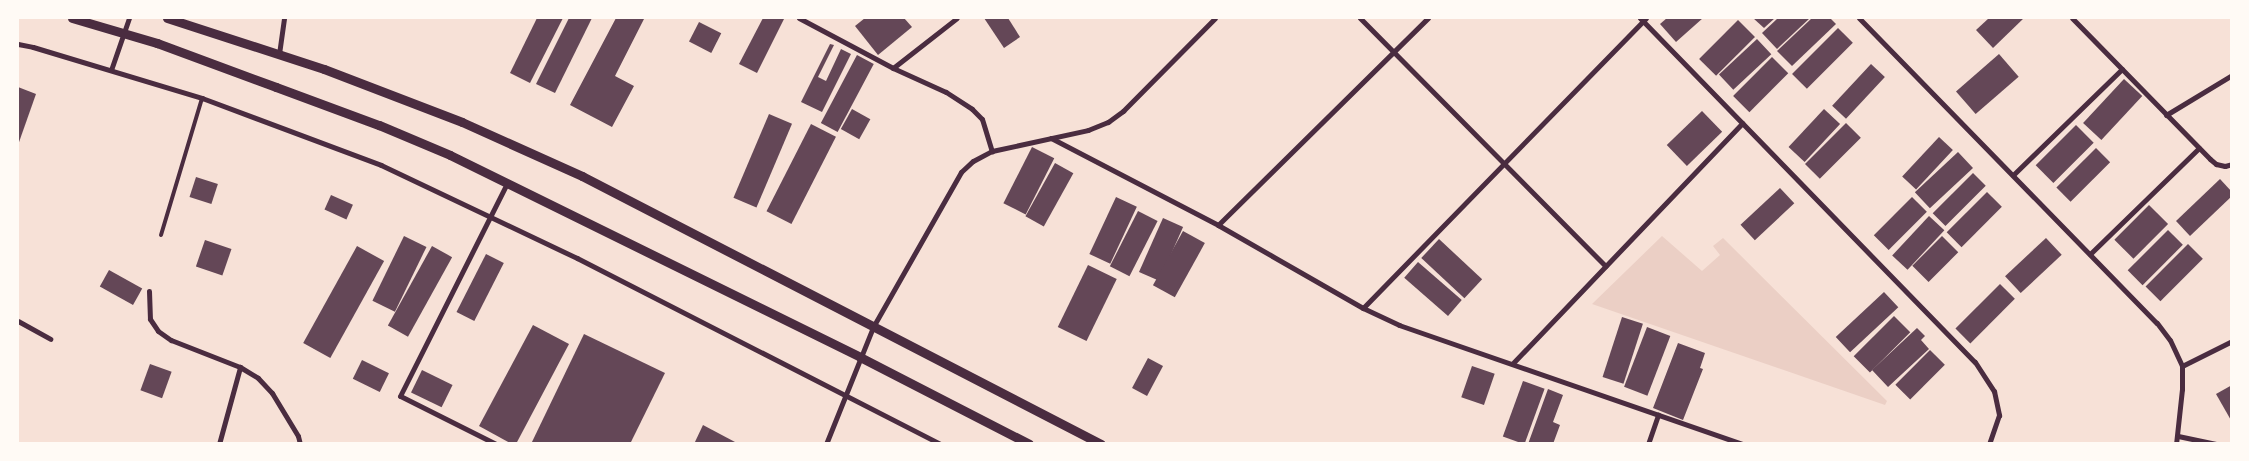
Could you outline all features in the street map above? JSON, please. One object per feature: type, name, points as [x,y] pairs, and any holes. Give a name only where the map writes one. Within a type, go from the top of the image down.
[{"type":"street","points":[[72,18],[124,33],[379,125],[450,155],[860,357],[1029,444]]},
{"type":"street","points":[[111,70],[129,18]]},
{"type":"street","points":[[167,18],[324,69],[462,122],[582,176],[1101,444]]},
{"type":"street","points":[[279,54],[284,18]]},
{"type":"street","points":[[799,18],[893,68],[946,92],[972,108],[982,119],[992,150]]},
{"type":"street","points":[[893,68],[958,18]]},
{"type":"street","points":[[826,444],[873,327],[961,172],[973,161],[992,150],[1088,130],[1108,122],[1123,110],[1215,18]]},
{"type":"street","points":[[1360,18],[1605,266]]},
{"type":"street","points":[[1218,225],[1428,18]]},
{"type":"street","points":[[1859,18],[2157,323],[2170,340],[2182,366],[2176,444]]},
{"type":"street","points":[[2074,18],[2166,115],[2216,164],[2225,166],[2232,164]]},
{"type":"street","points":[[1363,308],[1643,19],[1975,362],[1994,391],[1998,415],[1989,444]]},
{"type":"street","points":[[18,44],[202,98],[381,164],[491,216],[940,444]]},
{"type":"street","points":[[2013,175],[2122,69]]},
{"type":"street","points":[[2166,115],[2232,75]]},
{"type":"street","points":[[1512,362],[1742,123]]},
{"type":"street","points":[[1051,138],[1218,225],[1363,308],[1443,342],[1512,362],[1742,444]]},
{"type":"street","points":[[2090,254],[2199,148]]},
{"type":"street","points":[[496,444],[400,396],[507,183]]},
{"type":"street","points":[[150,290],[150,318],[158,331],[172,340],[240,367],[258,378],[272,394],[301,443]]},
{"type":"street","points":[[18,321],[50,339]]},
{"type":"street","points":[[2182,366],[2232,341]]},
{"type":"street","points":[[219,444],[240,367]]},
{"type":"street","points":[[1648,444],[1658,415]]},
{"type":"street","points":[[2178,436],[2217,444]]},
{"type":"lane","points":[[161,235],[202,98]]},
{"type":"shaded area","points":[[1662,236],[1702,271],[1720,255],[1713,246],[1723,238],[1887,401],[1885,405],[1592,304]]},
{"type":"building","points":[[537,18],[563,18],[530,83],[510,73]]},
{"type":"building","points":[[569,18],[592,18],[555,93],[536,84]]},
{"type":"building","points":[[616,18],[644,19],[615,76],[634,86],[612,127],[570,105]]},
{"type":"building","points":[[763,18],[784,19],[757,73],[739,64]]},
{"type":"building","points":[[865,18],[904,18],[912,27],[878,55],[855,26]]},
{"type":"building","points":[[984,18],[1008,18],[1020,37],[1004,48]]},
{"type":"building","points":[[1667,18],[1703,18],[1676,42],[1660,24]]},
{"type":"building","points":[[1753,18],[1775,18],[1764,28]]},
{"type":"building","points":[[1778,18],[1810,18],[1777,49],[1762,33]]},
{"type":"building","points":[[1812,18],[1830,18],[1836,24],[1792,66],[1777,51]]},
{"type":"building","points":[[1989,18],[2024,18],[1993,48],[1976,30]]},
{"type":"building","points":[[1738,20],[1755,37],[1716,76],[1699,59]]},
{"type":"building","points":[[699,22],[721,33],[711,53],[689,42]]},
{"type":"building","points":[[1838,28],[1853,43],[1807,89],[1792,74]]},
{"type":"building","points":[[1757,39],[1771,54],[1733,90],[1719,74]]},
{"type":"building","points":[[830,44],[834,45],[818,77],[826,81],[841,49],[851,54],[822,112],[801,102]]},
{"type":"building","points":[[1999,54],[2019,77],[1976,114],[1956,91]]},
{"type":"building","points":[[857,55],[874,64],[838,132],[821,123]]},
{"type":"building","points":[[1772,57],[1788,73],[1749,112],[1733,96]]},
{"type":"building","points":[[1871,64],[1885,77],[1846,119],[1832,106]]},
{"type":"building","points":[[2124,79],[2142,96],[2101,140],[2083,123]]},
{"type":"building","points":[[18,87],[36,94],[18,145]]},
{"type":"building","points":[[852,109],[870,119],[859,139],[841,129]]},
{"type":"building","points":[[1824,109],[1840,124],[1805,162],[1789,147]]},
{"type":"building","points":[[1702,111],[1722,132],[1687,166],[1667,145]]},
{"type":"building","points":[[769,114],[792,124],[756,208],[733,198]]},
{"type":"building","points":[[1846,123],[1861,138],[1820,179],[1805,164]]},
{"type":"building","points":[[811,124],[836,137],[791,224],[767,211]]},
{"type":"building","points":[[2076,125],[2094,143],[2053,183],[2036,165]]},
{"type":"building","points":[[1939,137],[1953,150],[1916,189],[1902,176]]},
{"type":"building","points":[[1032,147],[1054,158],[1026,214],[1003,203]]},
{"type":"building","points":[[2096,148],[2110,162],[2071,202],[2056,188]]},
{"type":"building","points":[[1958,152],[1973,168],[1930,208],[1915,192]]},
{"type":"building","points":[[1055,163],[1073,173],[1044,227],[1025,216]]},
{"type":"building","points":[[1973,173],[1986,186],[1945,226],[1933,213]]},
{"type":"building","points":[[196,177],[218,184],[211,204],[190,197]]},
{"type":"building","points":[[2220,179],[2232,192],[2232,196],[2190,236],[2176,221]]},
{"type":"building","points":[[1780,188],[1794,203],[1755,240],[1741,225]]},
{"type":"building","points":[[1987,192],[2002,207],[1962,247],[1947,232]]},
{"type":"building","points":[[331,195],[353,205],[346,219],[324,210]]},
{"type":"building","points":[[1116,197],[1137,207],[1110,264],[1089,254]]},
{"type":"building","points":[[1912,197],[1927,212],[1889,250],[1874,235]]},
{"type":"building","points":[[2149,205],[2168,224],[2133,259],[2114,240]]},
{"type":"building","points":[[1138,211],[1158,221],[1129,276],[1110,266]]},
{"type":"building","points":[[1929,216],[1944,230],[1908,270],[1892,255]]},
{"type":"building","points":[[1163,218],[1183,227],[1159,281],[1139,272]]},
{"type":"building","points":[[2168,230],[2183,245],[2143,285],[2128,270]]},
{"type":"building","points":[[1183,231],[1205,243],[1175,297],[1153,285]]},
{"type":"building","points":[[404,236],[426,247],[395,312],[372,301]]},
{"type":"building","points":[[1942,236],[1958,252],[1929,282],[1912,266]]},
{"type":"building","points":[[2046,238],[2062,255],[2021,293],[2005,276]]},
{"type":"building","points":[[1439,239],[1482,279],[1464,298],[1421,258]]},
{"type":"building","points":[[205,240],[231,249],[222,276],[196,266]]},
{"type":"building","points":[[2188,244],[2203,259],[2160,301],[2146,286]]},
{"type":"building","points":[[357,246],[384,261],[330,358],[303,343]]},
{"type":"building","points":[[432,246],[452,257],[408,337],[388,326]]},
{"type":"building","points":[[486,254],[504,263],[474,321],[456,312]]},
{"type":"building","points":[[1418,262],[1462,300],[1448,316],[1404,278]]},
{"type":"building","points":[[1088,265],[1117,279],[1087,341],[1058,327]]},
{"type":"building","points":[[109,270],[142,288],[133,305],[100,287]]},
{"type":"building","points":[[2000,284],[2015,299],[1970,343],[1955,329]]},
{"type":"building","points":[[1884,292],[1898,307],[1850,352],[1836,337]]},
{"type":"building","points":[[1894,316],[1910,332],[1870,373],[1854,356]]},
{"type":"building","points":[[1622,317],[1643,324],[1623,384],[1603,377]]},
{"type":"building","points":[[533,325],[569,344],[516,444],[512,444],[479,426]]},
{"type":"building","points":[[1647,327],[1670,336],[1647,396],[1624,387]]},
{"type":"building","points":[[1917,328],[1925,336],[1921,340],[1929,349],[1888,387],[1872,370]]},
{"type":"building","points":[[584,334],[665,373],[630,444],[531,444]]},
{"type":"building","points":[[1678,343],[1705,353],[1700,368],[1703,369],[1683,420],[1653,408]]},
{"type":"building","points":[[1930,350],[1945,365],[1910,399],[1895,385]]},
{"type":"building","points":[[1148,358],[1163,366],[1147,396],[1132,388]]},
{"type":"building","points":[[362,360],[389,373],[380,392],[353,379]]},
{"type":"building","points":[[150,364],[172,372],[162,398],[140,390]]},
{"type":"building","points":[[1472,366],[1495,374],[1484,405],[1461,397]]},
{"type":"building","points":[[422,370],[453,385],[442,407],[411,392]]},
{"type":"building","points":[[1523,381],[1545,389],[1525,444],[1503,436]]},
{"type":"building","points":[[2232,385],[2232,422],[2216,394]]},
{"type":"building","points":[[1548,389],[1563,395],[1553,422],[1560,425],[1553,444],[1528,444]]},
{"type":"building","points":[[703,425],[735,442],[734,444],[694,444]]}]
